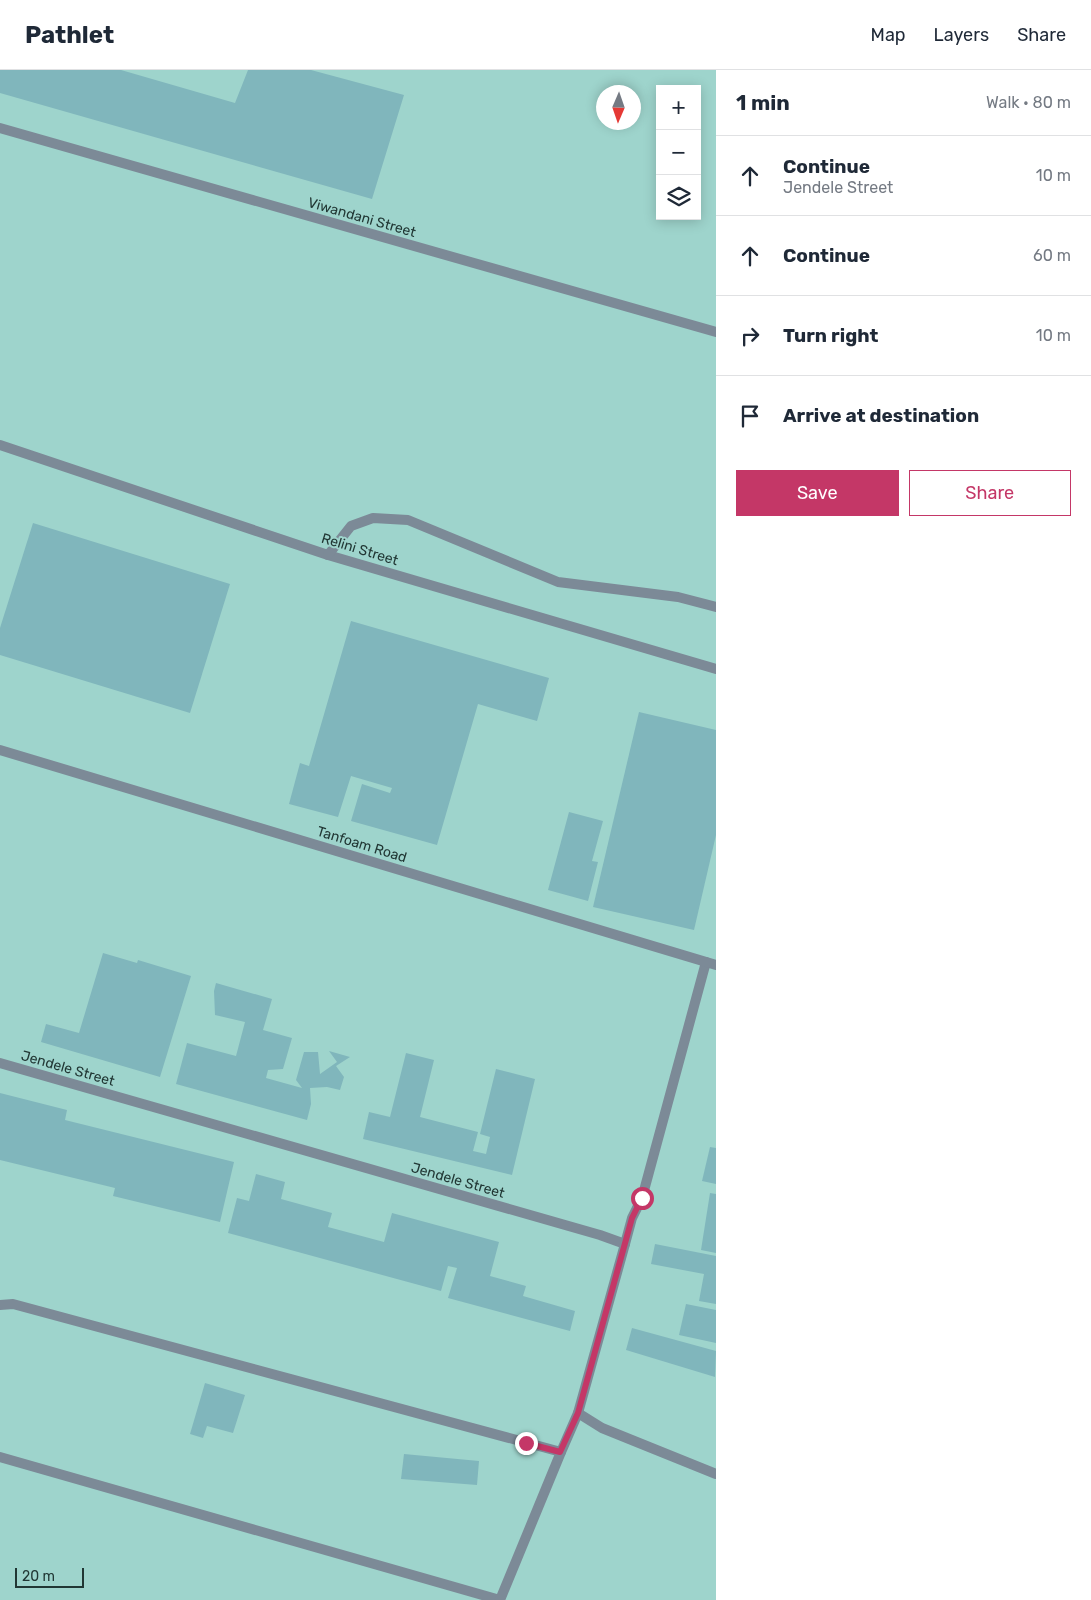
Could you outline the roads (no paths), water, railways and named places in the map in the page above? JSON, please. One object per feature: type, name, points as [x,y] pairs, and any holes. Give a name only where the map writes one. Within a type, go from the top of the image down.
[{"type":"street","name":"Viwandani Street","points":[[0,128],[716,332]]},
{"type":"street","name":"Relini Street","points":[[0,445],[328,555],[716,669]]},
{"type":"street","points":[[328,555],[351,526],[374,518],[408,520],[558,582],[678,597],[716,608]]},
{"type":"street","name":"Tanfoam Road","points":[[0,750],[711,963]]},
{"type":"street","points":[[0,1457],[500,1600],[560,1452],[578,1413],[624,1244],[632,1218],[642,1198],[711,963]]},
{"type":"street","name":"Jendele Street","points":[[0,1063],[600,1235],[624,1244]]},
{"type":"street","points":[[0,1305],[13,1304],[560,1452]]},
{"type":"street","points":[[578,1413],[602,1428],[716,1474]]}]
